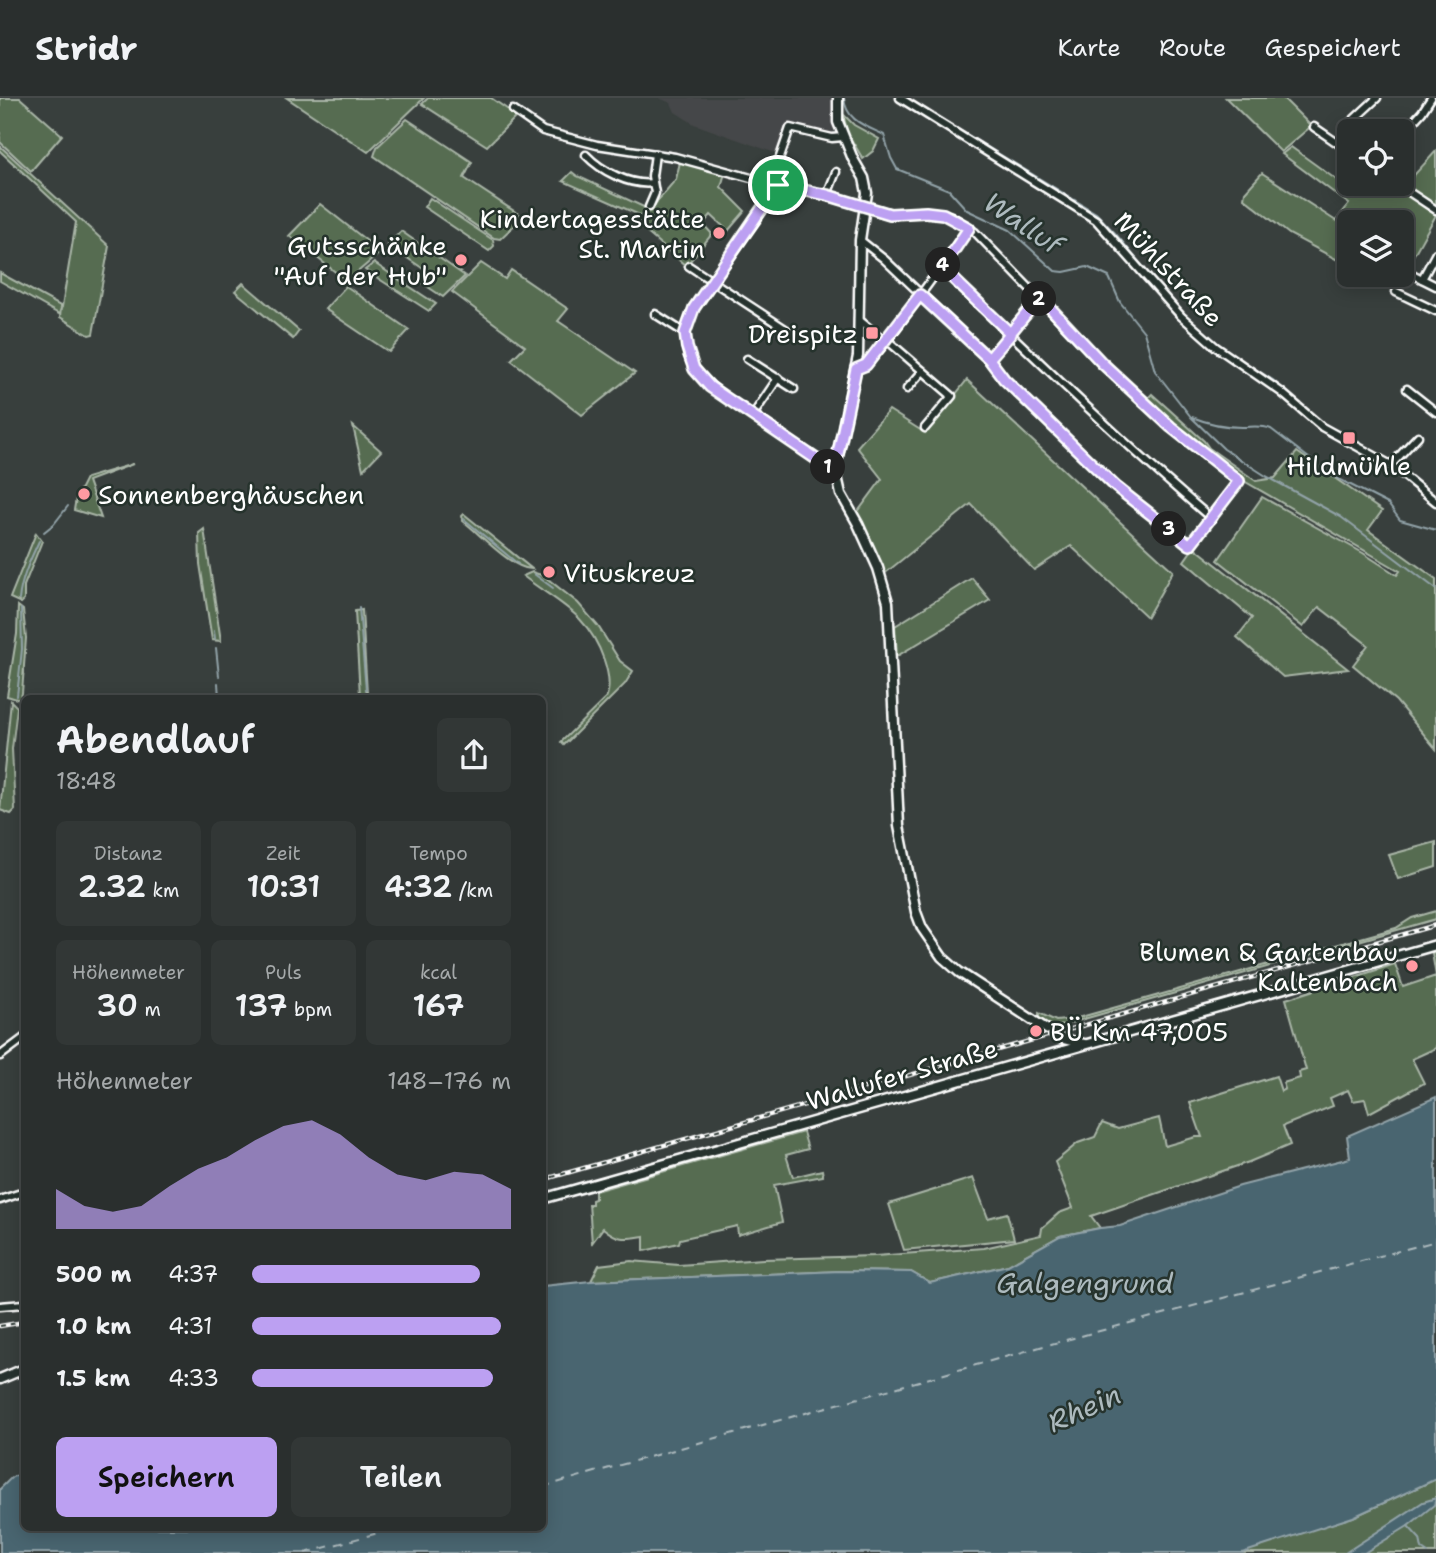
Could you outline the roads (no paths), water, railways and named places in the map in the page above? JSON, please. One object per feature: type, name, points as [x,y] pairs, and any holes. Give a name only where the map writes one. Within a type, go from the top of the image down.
[{"type":"street","points":[[838,98],[837,112],[843,137],[867,185],[860,240],[858,356],[835,468],[841,494],[883,582],[890,613],[900,835],[916,912],[935,949],[952,967],[1056,1037],[1084,1044]]},
{"type":"street","name":"Mühlstraße","points":[[900,98],[1091,215],[1181,316],[1216,347],[1281,392],[1322,427],[1391,465],[1436,502]]},
{"type":"street","points":[[1354,119],[1377,98]]},
{"type":"street","points":[[1414,121],[1431,98]]},
{"type":"street","points":[[513,110],[543,131],[597,145],[675,157],[827,195],[890,214],[943,214],[969,228],[1040,297],[1102,363],[1151,408],[1239,481],[1190,545],[1116,487],[1004,379],[989,359],[884,259],[860,240]]},
{"type":"street","points":[[1314,127],[1337,143]]},
{"type":"street","points":[[835,468],[825,465],[710,387],[690,359],[685,333],[690,316],[711,282],[778,189],[775,184],[790,128],[832,138],[843,137]]},
{"type":"street","points":[[649,207],[655,193],[655,154]]},
{"type":"street","points":[[586,155],[603,170],[640,183],[653,183]]},
{"type":"street","points":[[827,195],[836,173]]},
{"type":"street","points":[[1414,196],[1436,210]]},
{"type":"street","points":[[856,369],[866,365],[887,341],[969,228]]},
{"type":"street","points":[[1422,279],[1436,253]]},
{"type":"street","points":[[689,266],[788,330]]},
{"type":"street","points":[[942,268],[1133,451],[1212,519]]},
{"type":"street","points":[[1414,275],[1436,286]]},
{"type":"street","points":[[1396,292],[1436,311]]},
{"type":"street","points":[[989,359],[1040,297]]},
{"type":"street","points":[[655,314],[685,333]]},
{"type":"street","points":[[858,319],[952,396],[925,429]]},
{"type":"street","points":[[747,359],[794,389]]},
{"type":"street","points":[[907,390],[923,371]]},
{"type":"street","points":[[753,415],[778,378]]},
{"type":"street","points":[[1407,389],[1436,412]]},
{"type":"street","points":[[1391,465],[1418,436]]},
{"type":"street","name":"Wallufer Straße","points":[[546,1198],[1436,945]]},
{"type":"street","points":[[1056,1037],[1062,1050]]},
{"type":"street","points":[[1047,1054],[1056,1037]]},
{"type":"street","points":[[0,1056],[21,1040]]},
{"type":"street","points":[[0,1200],[21,1193]]},
{"type":"street","points":[[0,1306],[21,1304]]},
{"type":"street","points":[[0,1378],[21,1370]]},
{"type":"water","points":[[1436,1097],[1436,1479],[1353,1517],[1242,1553],[0,1553],[0,1489],[12,1477],[21,1474],[21,1531],[546,1531],[546,1286],[591,1281],[841,1271],[911,1272],[930,1283],[1008,1265],[1060,1236],[1120,1226],[1240,1186],[1350,1158],[1347,1136]]},
{"type":"water","points":[[1436,1498],[1434,1505],[1408,1526],[1364,1553],[1345,1553],[1423,1502]]},
{"type":"waterway","name":"Walluf","points":[[844,98],[853,117],[884,135],[897,169],[949,190],[967,210],[1010,230],[1055,271],[1064,272],[1087,267],[1109,277],[1120,302],[1144,332],[1155,371],[1191,417],[1224,449],[1266,476],[1341,517],[1436,589]]},
{"type":"waterway","points":[[922,107],[1096,213],[1165,293]]},
{"type":"waterway","points":[[1225,350],[1273,380],[1286,392]]},
{"type":"waterway","name":"Walluf","points":[[1192,417],[1223,426],[1271,429],[1331,475],[1388,504],[1400,520],[1436,530]]},
{"type":"waterway","points":[[1343,434],[1361,443]]},
{"type":"waterway","points":[[44,532],[68,506]]},
{"type":"waterway","points":[[464,519],[518,564]]},
{"type":"waterway","points":[[19,600],[29,562],[39,541]]},
{"type":"waterway","points":[[534,574],[553,588]]},
{"type":"waterway","points":[[359,607],[366,690]]},
{"type":"waterway","points":[[17,696],[22,649],[21,609]]},
{"type":"waterway","points":[[214,631],[215,639]]},
{"type":"waterway","points":[[216,648],[219,676]]},
{"type":"waterway","points":[[218,683],[219,695]]},
{"type":"waterway","points":[[1408,1526],[1420,1539],[1422,1549],[1428,1553]]},
{"type":"railway","points":[[546,1179],[1436,925]]},
{"type":"railway","points":[[0,1326],[21,1322]]},
{"type":"place","name":"Kindertagesstätte St. Martin","points":[[719,233]]},
{"type":"place","name":"Gutsschänke \"Auf der Hub\"","points":[[461,260]]},
{"type":"place","name":"Dreispitz","points":[[872,333]]},
{"type":"place","name":"Hildmühle","points":[[1349,438]]},
{"type":"place","name":"Sonnenberghäuschen","points":[[84,494]]},
{"type":"place","name":"Vituskreuz","points":[[549,572]]},
{"type":"place","name":"Blumen & Gartenbau Kaltenbach","points":[[1412,966]]},
{"type":"place","name":"BÜ Km 47,005","points":[[1036,1031]]},
{"type":"water label","name":"Galgengrund","points":[[1085,1283]]},
{"type":"water label","name":"Rhein","points":[[1084,1408]]}]
